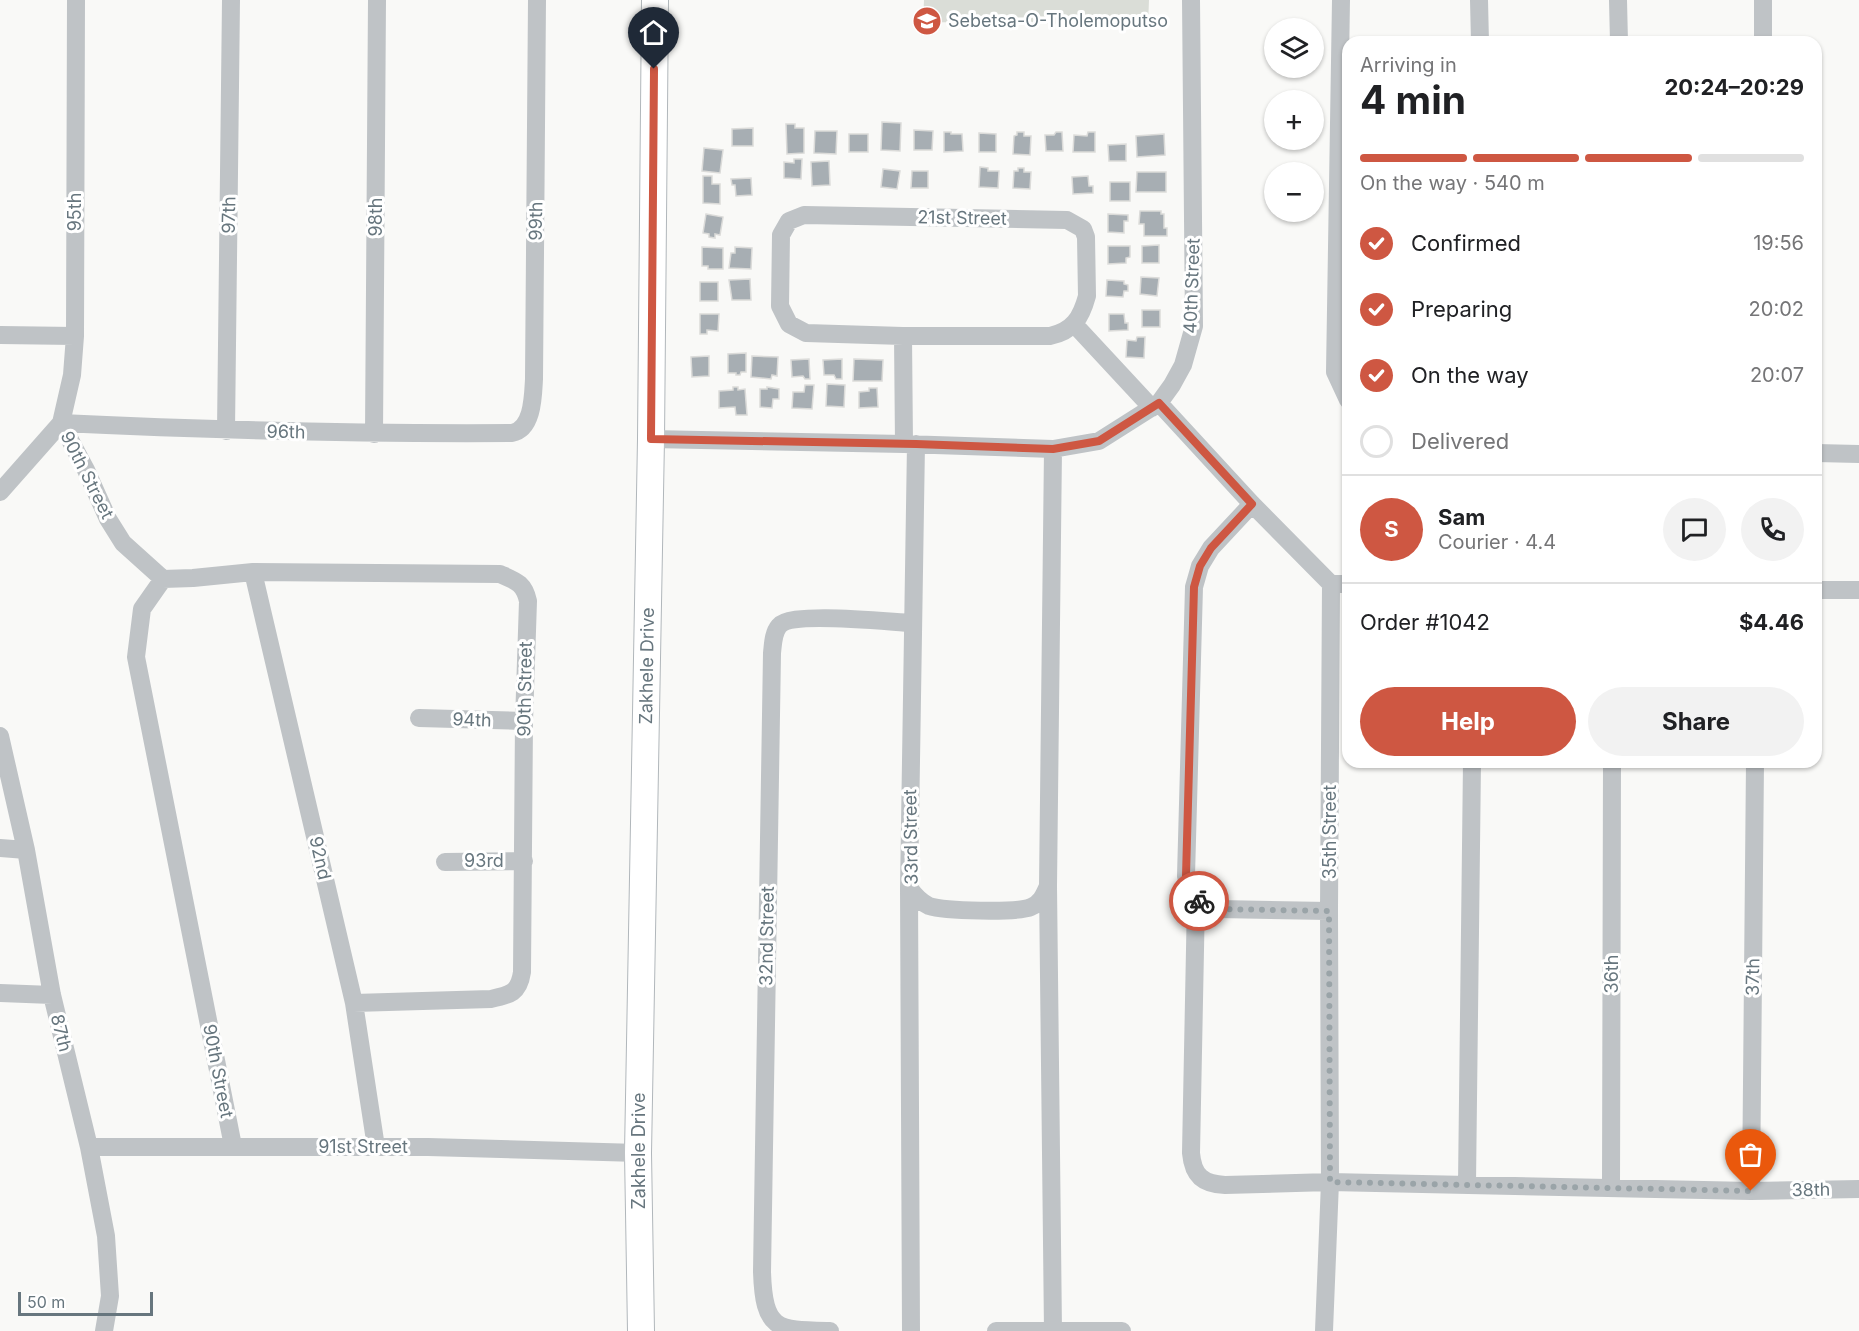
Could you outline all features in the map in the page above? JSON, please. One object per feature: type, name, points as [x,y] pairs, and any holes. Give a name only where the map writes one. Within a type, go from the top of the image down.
[{"type":"street","name":"95th","points":[[61,423],[72,375],[75,336],[76,0]]},
{"type":"street","name":"97th","points":[[226,431],[231,0]]},
{"type":"street","name":"98th","points":[[374,434],[377,0]]},
{"type":"street","name":"99th","points":[[512,433],[518,432],[524,426],[533,392],[537,0]]},
{"type":"street","name":"Zakhele Drive","points":[[641,1331],[638,1153],[651,439],[655,0]]},
{"type":"street","name":"40th Street","points":[[651,439],[1053,449],[1099,441],[1156,405],[1172,385],[1183,364],[1194,326],[1191,0]]},
{"type":"street","points":[[1341,0],[1335,372],[1342,387]]},
{"type":"street","points":[[1479,0],[1480,36]]},
{"type":"street","points":[[1618,0],[1619,36]]},
{"type":"street","points":[[1763,0],[1763,36]]},
{"type":"street","name":"21st Street","points":[[804,215],[1066,219],[1083,229],[1088,246],[1087,297],[1074,324],[1065,333],[1050,336],[903,336],[806,333],[789,324],[780,306],[781,235],[789,221],[804,215]]},
{"type":"street","points":[[1074,324],[1252,504],[1340,584]]},
{"type":"street","points":[[0,335],[75,336]]},
{"type":"street","name":"33rd Street","points":[[903,336],[910,444],[912,623],[909,888],[918,900],[940,909],[1018,910],[1031,907],[1042,899],[1048,886]]},
{"type":"street","points":[[0,492],[61,423]]},
{"type":"street","name":"96th","points":[[61,423],[226,431],[374,434],[512,433]]},
{"type":"street","name":"90th Street","points":[[61,423],[108,519],[123,543],[163,579],[253,572],[500,574],[519,583],[525,590],[528,601],[524,721],[521,983],[516,990],[502,997],[491,999],[354,1003]]},
{"type":"street","points":[[1053,449],[1048,886],[1053,1330]]},
{"type":"street","points":[[1822,453],[1859,454]]},
{"type":"street","points":[[1252,504],[1211,548],[1200,566],[1194,587],[1186,876],[1189,888],[1196,898],[1207,906],[1218,909],[1329,911]]},
{"type":"street","name":"92nd","points":[[253,572],[354,1003],[376,1147]]},
{"type":"street","name":"90th Street","points":[[163,579],[142,609],[136,657],[233,1146]]},
{"type":"street","name":"35th Street","points":[[1324,1331],[1330,1182],[1329,911],[1340,584]]},
{"type":"street","points":[[1822,590],[1859,590]]},
{"type":"street","name":"32nd Street","points":[[830,1331],[789,1330],[776,1324],[768,1314],[763,1299],[772,653],[774,636],[779,625],[789,620],[807,618],[912,623]]},
{"type":"street","name":"94th","points":[[419,718],[524,721]]},
{"type":"street","name":"87th","points":[[0,736],[26,850],[52,995],[89,1147],[109,1260],[110,1296],[104,1331]]},
{"type":"street","points":[[1467,1184],[1472,768]]},
{"type":"street","name":"36th","points":[[1611,1187],[1612,768]]},
{"type":"street","name":"37th","points":[[1751,1191],[1755,768]]},
{"type":"street","points":[[0,848],[26,850]]},
{"type":"street","name":"93rd","points":[[445,862],[524,861]]},
{"type":"street","points":[[909,888],[912,1331]]},
{"type":"street","name":"38th","points":[[1196,898],[1191,1153],[1195,1172],[1205,1181],[1215,1185],[1330,1182],[1751,1191],[1859,1190]]},
{"type":"street","points":[[0,993],[52,995]]},
{"type":"street","name":"91st Street","points":[[89,1147],[502,1148],[638,1153]]},
{"type":"street","points":[[996,1331],[1122,1331]]},
{"type":"shaded area","points":[[924,0],[1149,0],[1148,25],[923,22]]},
{"type":"building","points":[[882,122],[901,123],[900,151],[881,150]]},
{"type":"building","points":[[786,124],[795,124],[795,128],[804,128],[804,153],[787,154]]},
{"type":"building","points":[[753,128],[753,146],[732,146],[732,129]]},
{"type":"building","points":[[914,130],[933,131],[932,150],[914,150]]},
{"type":"building","points":[[815,131],[837,131],[836,154],[814,153]]},
{"type":"building","points":[[944,132],[962,134],[963,151],[944,152]]},
{"type":"building","points":[[1017,132],[1024,132],[1024,136],[1031,136],[1030,155],[1013,154],[1014,136]]},
{"type":"building","points":[[1056,132],[1062,132],[1063,151],[1046,151],[1045,135],[1054,135]]},
{"type":"building","points":[[1088,132],[1095,132],[1095,152],[1073,152],[1074,135],[1087,136]]},
{"type":"building","points":[[979,133],[996,134],[996,152],[979,152]]},
{"type":"building","points":[[849,134],[868,134],[868,152],[849,152]]},
{"type":"building","points":[[1164,134],[1165,155],[1137,157],[1136,136]]},
{"type":"building","points":[[1126,144],[1126,161],[1109,161],[1108,145]]},
{"type":"building","points":[[704,148],[723,150],[720,173],[702,171]]},
{"type":"building","points":[[794,159],[802,159],[801,179],[784,178],[784,162],[794,163]]},
{"type":"building","points":[[829,161],[830,185],[812,186],[811,162]]},
{"type":"building","points":[[980,167],[988,168],[988,171],[999,171],[998,188],[979,187]]},
{"type":"building","points":[[1018,168],[1024,168],[1024,172],[1031,172],[1030,189],[1013,188],[1014,171],[1018,171]]},
{"type":"building","points":[[883,169],[900,171],[897,189],[881,187]]},
{"type":"building","points":[[912,171],[928,171],[928,188],[911,188]]},
{"type":"building","points":[[1137,172],[1166,172],[1166,192],[1136,192]]},
{"type":"building","points":[[703,176],[712,176],[712,184],[720,184],[720,204],[703,203]]},
{"type":"building","points":[[1088,176],[1089,186],[1093,186],[1093,193],[1073,194],[1072,177]]},
{"type":"building","points":[[751,178],[752,195],[736,196],[735,185],[732,185],[731,179]]},
{"type":"building","points":[[1110,182],[1130,182],[1130,201],[1110,201]]},
{"type":"building","points":[[1140,211],[1161,211],[1161,214],[1164,214],[1164,228],[1167,228],[1167,236],[1144,236],[1144,224],[1139,224]]},
{"type":"building","points":[[706,214],[723,217],[720,235],[715,234],[715,238],[703,233]]},
{"type":"building","points":[[1108,214],[1128,215],[1128,221],[1124,221],[1124,233],[1108,232]]},
{"type":"building","points":[[1159,245],[1159,263],[1142,263],[1142,246]]},
{"type":"building","points":[[1108,246],[1130,246],[1130,257],[1126,258],[1126,263],[1108,264]]},
{"type":"building","points":[[702,247],[723,248],[723,269],[708,269],[708,266],[702,266]]},
{"type":"building","points":[[735,247],[752,248],[751,269],[729,268],[731,253],[735,253]]},
{"type":"building","points":[[1141,277],[1159,278],[1157,296],[1140,294]]},
{"type":"building","points":[[750,279],[751,300],[732,300],[729,280]]},
{"type":"building","points":[[1107,280],[1124,281],[1124,284],[1128,285],[1128,291],[1124,291],[1123,297],[1106,296]]},
{"type":"building","points":[[700,282],[718,282],[718,301],[700,301]]},
{"type":"building","points":[[1142,310],[1160,310],[1160,327],[1142,327]]},
{"type":"building","points":[[700,314],[719,314],[718,331],[707,330],[707,334],[700,334]]},
{"type":"building","points":[[1109,314],[1124,314],[1128,330],[1109,331]]},
{"type":"building","points":[[1137,337],[1145,337],[1144,358],[1126,357],[1127,340],[1136,341]]},
{"type":"building","points":[[746,353],[746,372],[741,372],[740,375],[728,373],[728,354]]},
{"type":"building","points":[[709,356],[709,376],[692,377],[691,357]]},
{"type":"building","points":[[752,356],[778,357],[777,376],[772,375],[771,379],[751,377]]},
{"type":"building","points":[[809,359],[810,379],[805,379],[803,376],[792,377],[791,360]]},
{"type":"building","points":[[842,359],[842,379],[836,379],[834,375],[824,375],[823,360]]},
{"type":"building","points":[[854,359],[883,360],[882,381],[853,381]]},
{"type":"building","points":[[827,384],[845,385],[844,407],[826,406]]},
{"type":"building","points":[[805,385],[814,385],[812,409],[792,408],[793,392],[804,392]]},
{"type":"building","points":[[733,387],[738,387],[738,390],[745,389],[747,415],[736,415],[735,407],[719,408],[719,391],[733,390]]},
{"type":"building","points":[[767,387],[779,389],[779,399],[773,399],[772,408],[760,407],[760,389],[767,389]]},
{"type":"building","points":[[869,388],[877,388],[878,407],[859,408],[859,392],[869,391]]},
{"type":"way so far","points":[[1199,901],[1218,909],[1329,911],[1330,1182],[1751,1191]]},
{"type":"place","name":"Sebetsa-O-Tholemoputso","points":[[927,21]]},
{"type":"route","points":[[654,69],[651,439],[1053,449],[1099,441],[1159,403],[1252,504],[1211,548],[1200,566],[1194,587],[1186,876],[1189,888],[1199,901]]}]
